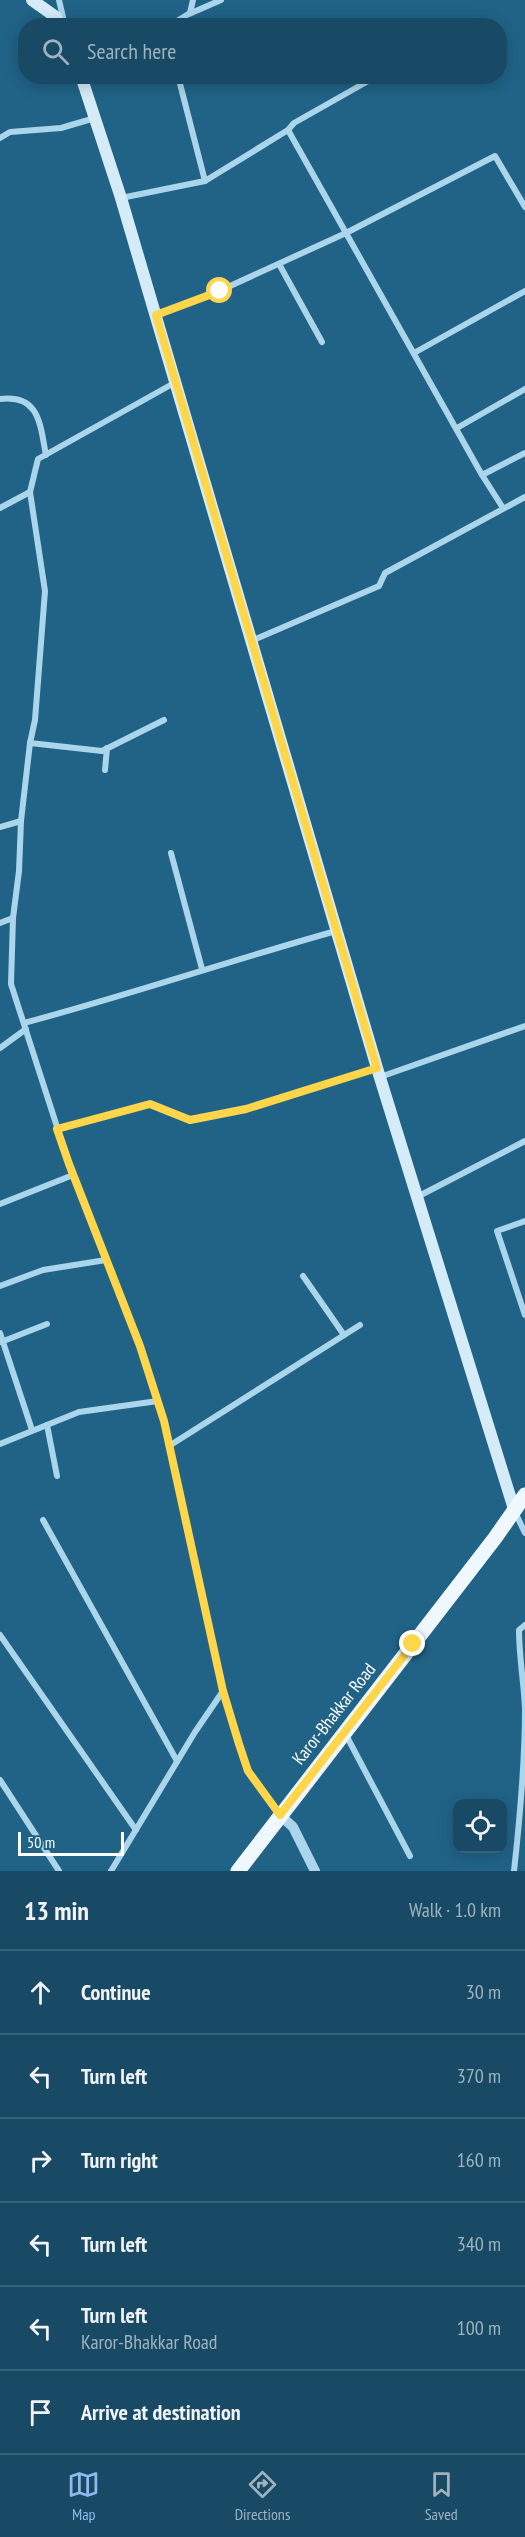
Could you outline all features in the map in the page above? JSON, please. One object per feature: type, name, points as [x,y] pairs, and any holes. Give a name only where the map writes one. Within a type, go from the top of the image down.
[{"type":"main road","points":[[32,0],[56,18]]},
{"type":"main road","points":[[84,84],[122,198],[250,641],[417,1197],[514,1509]]},
{"type":"main road","name":"Karor-Bhakkar Road","points":[[238,1871],[495,1538],[525,1495]]},
{"type":"street","points":[[59,0],[63,18]]},
{"type":"street","points":[[188,14],[193,0]]},
{"type":"street","points":[[182,18],[221,0]]},
{"type":"street","points":[[180,84],[205,181]]},
{"type":"street","points":[[122,198],[205,181],[288,130],[294,123],[363,84]]},
{"type":"street","points":[[0,138],[10,132],[62,128],[95,118]]},
{"type":"street","points":[[288,130],[482,476],[503,508]]},
{"type":"street","points":[[156,315],[206,297],[346,233],[495,156],[525,207]]},
{"type":"street","points":[[279,264],[322,342]]},
{"type":"street","points":[[414,353],[525,291]]},
{"type":"street","points":[[177,382],[38,459],[30,492],[45,591],[35,720],[21,821],[19,871],[13,918],[11,984],[73,1175],[140,1346],[158,1401],[223,1691],[248,1771],[280,1815],[293,1827],[315,1871]]},
{"type":"street","points":[[457,428],[525,389]]},
{"type":"street","points":[[0,399],[13,397],[31,405],[38,415],[46,454]]},
{"type":"street","points":[[482,476],[525,453]]},
{"type":"street","points":[[0,508],[30,492]]},
{"type":"street","points":[[250,641],[379,586],[385,573],[525,497]]},
{"type":"street","points":[[30,743],[102,751],[164,720]]},
{"type":"street","points":[[105,770],[107,748]]},
{"type":"street","points":[[0,827],[21,821]]},
{"type":"street","points":[[171,853],[202,969]]},
{"type":"street","points":[[0,922],[13,918]]},
{"type":"street","points":[[0,1048],[25,1026],[202,969],[337,931]]},
{"type":"street","points":[[57,1129],[150,1104],[190,1120],[246,1109],[379,1072],[525,1026]]},
{"type":"street","points":[[417,1197],[525,1141]]},
{"type":"street","points":[[0,1204],[73,1175]]},
{"type":"street","points":[[525,1221],[496,1231],[525,1315]]},
{"type":"street","points":[[0,1286],[43,1270],[106,1260]]},
{"type":"street","points":[[303,1276],[344,1335]]},
{"type":"street","points":[[2,1342],[47,1324]]},
{"type":"street","points":[[169,1446],[360,1325]]},
{"type":"street","points":[[0,1333],[32,1430]]},
{"type":"street","points":[[0,1444],[79,1412],[158,1401]]},
{"type":"street","points":[[47,1425],[57,1476]]},
{"type":"street","points":[[514,1509],[525,1533]]},
{"type":"street","points":[[43,1520],[177,1761]]},
{"type":"street","points":[[514,1871],[525,1774],[525,1719],[519,1630],[525,1625]]},
{"type":"street","points":[[0,1635],[136,1830]]},
{"type":"street","points":[[111,1871],[177,1761],[223,1691]]},
{"type":"street","points":[[345,1732],[410,1856]]},
{"type":"street","points":[[0,1780],[59,1871]]},
{"type":"route","points":[[220,291],[156,315],[377,1068],[246,1109],[190,1120],[150,1104],[57,1129],[140,1346],[164,1421],[223,1691],[239,1744],[248,1771],[268,1802],[280,1815],[413,1644]]}]
